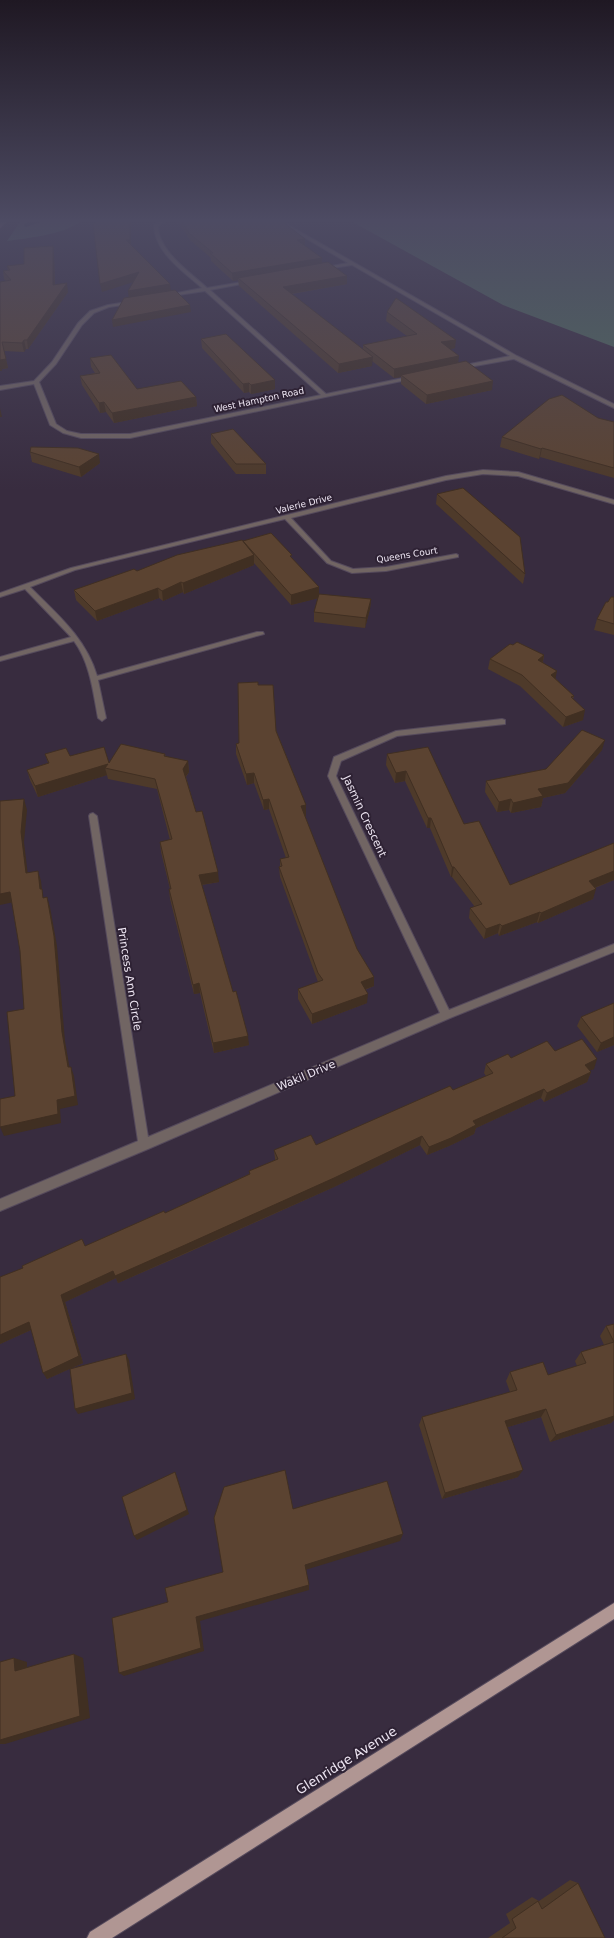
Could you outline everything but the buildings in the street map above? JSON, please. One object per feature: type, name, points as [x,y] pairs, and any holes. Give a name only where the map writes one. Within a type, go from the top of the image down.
[{"type":"main road","name":"Glenridge Avenue","points":[[96,1938],[614,1610]]},
{"type":"street","points":[[0,388],[36,382],[54,363],[80,324],[92,312],[99,309]]},
{"type":"street","points":[[227,309],[325,396]]},
{"type":"street","points":[[431,309],[515,357],[614,406]]},
{"type":"street","points":[[454,369],[515,357]]},
{"type":"street","name":"West Hampton Road","points":[[36,382],[53,425],[65,432],[81,436],[130,436],[416,377]]},
{"type":"street","name":"Valerie Drive","points":[[0,595],[73,569],[446,478],[483,472],[518,474],[614,502]]},
{"type":"street","name":"Queens Court","points":[[287,517],[329,562],[352,571],[386,569],[456,556]]},
{"type":"street","points":[[26,586],[75,638],[86,654],[94,679],[102,718]]},
{"type":"street","points":[[94,679],[260,634]]},
{"type":"street","points":[[0,659],[75,638]]},
{"type":"street","name":"Jasmin Crescent","points":[[446,1015],[332,776],[338,759],[396,734],[502,722]]},
{"type":"street","name":"Princess Ann Circle","points":[[92,816],[144,1145]]},
{"type":"street","name":"Wakil Drive","points":[[0,1205],[144,1145],[446,1015],[614,948]]},
{"type":"green space","points":[[515,309],[614,309],[614,347]]}]
